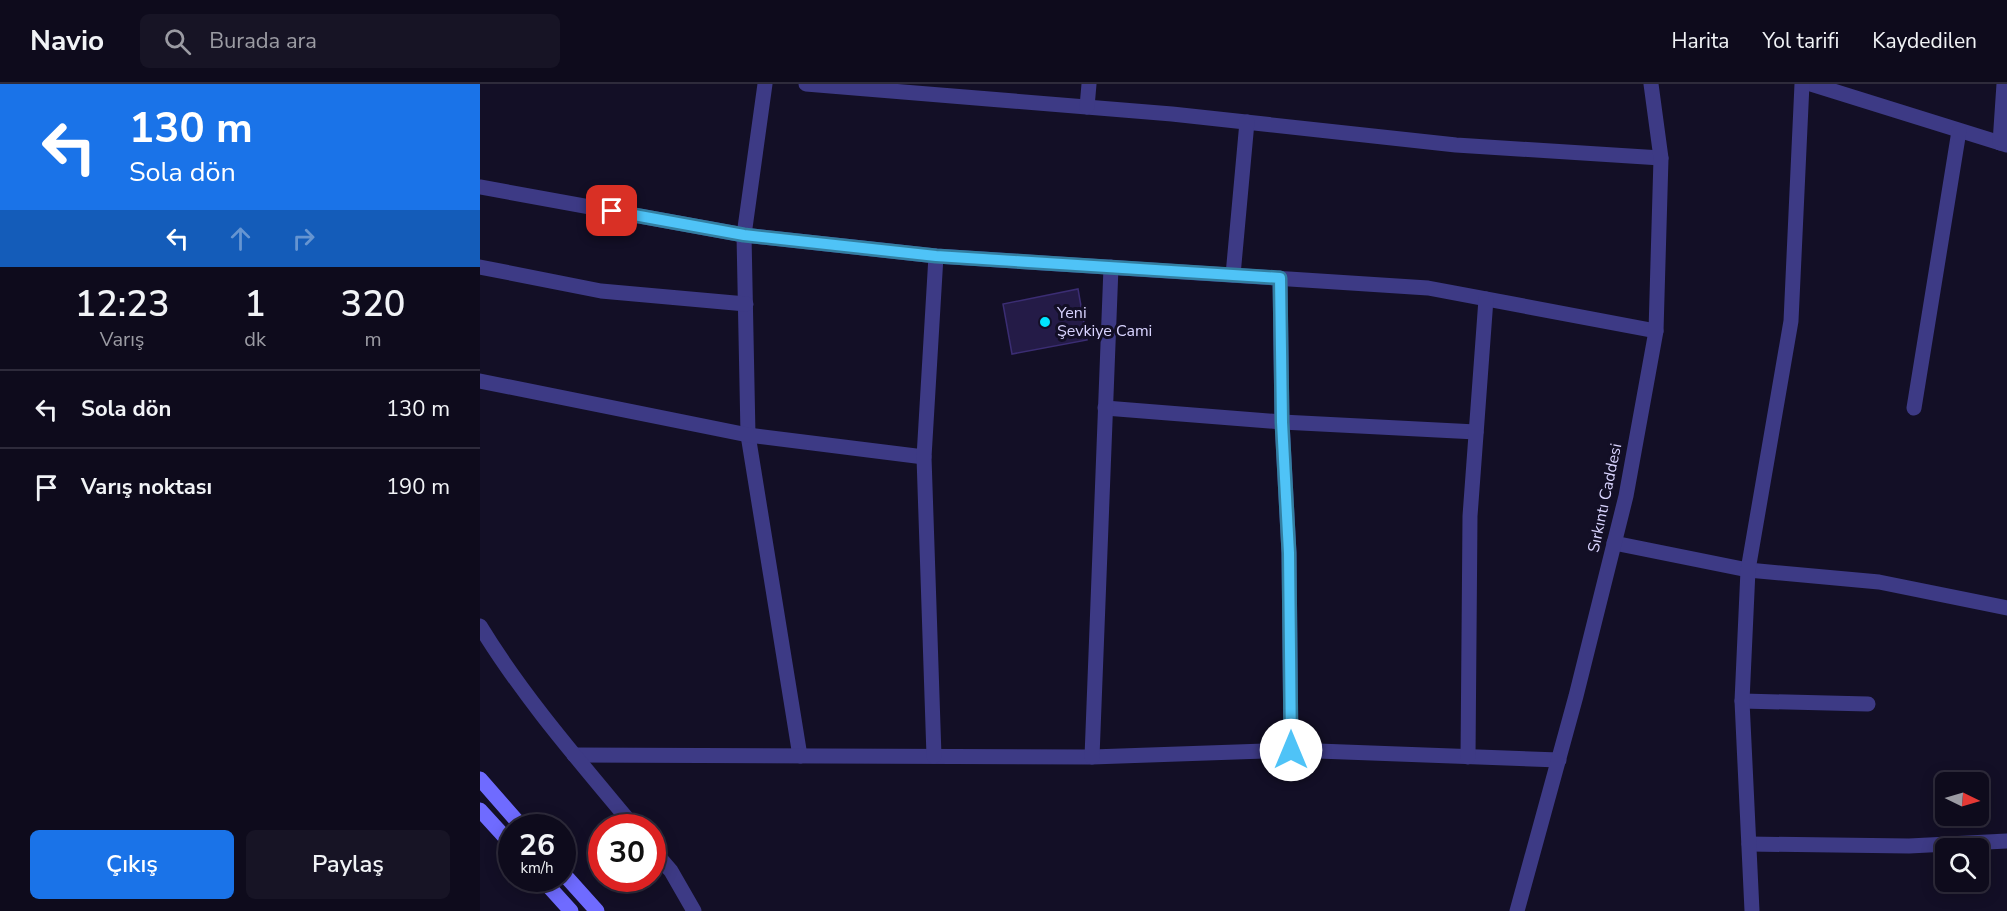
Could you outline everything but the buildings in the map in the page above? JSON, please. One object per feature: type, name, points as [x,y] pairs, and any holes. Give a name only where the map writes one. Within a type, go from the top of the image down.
[{"type":"main road","points":[[480,779],[511,814]]},
{"type":"main road","points":[[480,810],[498,830]]},
{"type":"main road","points":[[576,888],[597,911]]},
{"type":"main road","points":[[554,892],[571,911]]},
{"type":"street","points":[[765,84],[744,235],[748,435],[800,756]]},
{"type":"street","points":[[806,84],[1087,107],[1456,145],[1661,158]]},
{"type":"street","points":[[1087,107],[1089,84]]},
{"type":"street","name":"Sırkıntı Caddesi","points":[[1517,911],[1559,760],[1626,496],[1656,331],[1661,158],[1651,84]]},
{"type":"street","points":[[1752,911],[1742,701],[1748,570],[1791,321],[1802,84]]},
{"type":"street","points":[[1811,84],[2003,144],[2004,84]]},
{"type":"street","points":[[1233,275],[1247,123]]},
{"type":"street","points":[[1914,408],[1959,131]]},
{"type":"street","points":[[480,187],[744,235],[936,256],[1428,288],[1656,331]]},
{"type":"street","points":[[934,756],[924,457],[936,256]]},
{"type":"street","points":[[480,267],[601,291],[746,304]]},
{"type":"street","points":[[1092,757],[1111,267]]},
{"type":"street","points":[[1280,278],[1282,422],[1289,553],[1291,750]]},
{"type":"street","points":[[1468,757],[1470,516],[1486,299]]},
{"type":"street","points":[[480,381],[748,435],[924,457]]},
{"type":"street","points":[[1105,408],[1282,422],[1476,432]]},
{"type":"street","points":[[1614,543],[1748,570],[1879,582],[2007,608]]},
{"type":"street","points":[[480,626],[498,656],[623,814]]},
{"type":"street","points":[[1742,701],[1868,704]]},
{"type":"street","points":[[574,754],[1092,757],[1291,750],[1559,760]]},
{"type":"street","points":[[1749,844],[1909,846],[2007,841]]},
{"type":"street","points":[[666,865],[694,911]]},
{"type":"place","name":"Yeni Şevkiye Cami","points":[[1045,322]]},
{"type":"route","points":[[612,211],[744,235],[936,256],[1280,278],[1282,422],[1289,553],[1291,750]]}]
